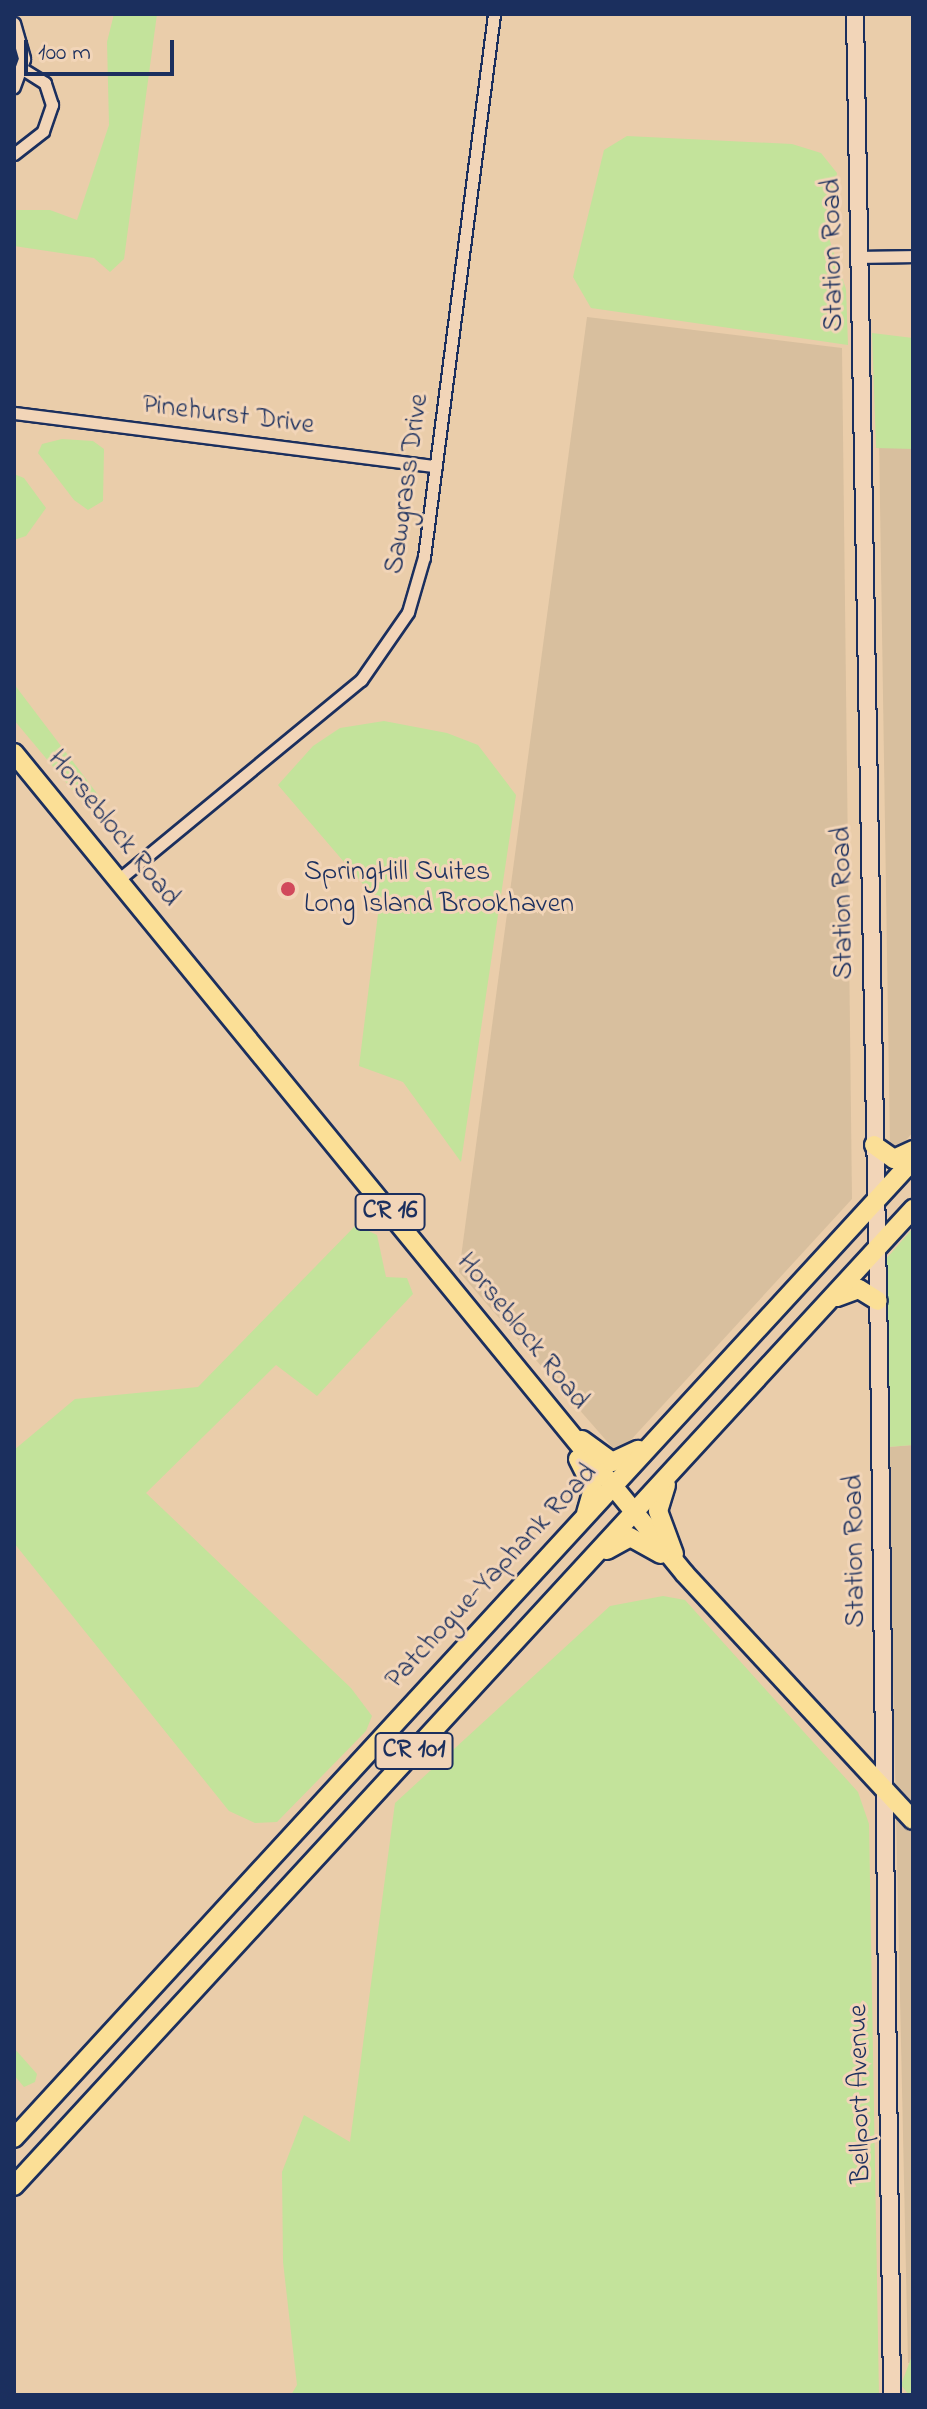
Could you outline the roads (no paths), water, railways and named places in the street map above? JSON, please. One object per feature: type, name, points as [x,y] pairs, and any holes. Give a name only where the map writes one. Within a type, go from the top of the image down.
[{"type":"main road","name":"Station Road","points":[[855,14],[878,1301],[883,1792]]},
{"type":"main road","name":"Horseblock Road","points":[[14,753],[677,1566],[883,1792],[913,1820]]},
{"type":"main road","points":[[874,1145],[894,1159],[913,1150]]},
{"type":"main road","name":"Patchogue-Yaphank Road","points":[[14,2138],[913,1160]]},
{"type":"main road","name":"Patchogue-Yaphank Road","points":[[14,2186],[913,1209]]},
{"type":"main road","points":[[827,1302],[854,1289],[878,1301]]},
{"type":"main road","points":[[557,1420],[617,1462],[669,1427]]},
{"type":"main road","points":[[557,1420],[593,1489],[584,1519]]},
{"type":"main road","points":[[676,1467],[658,1505],[677,1566]]},
{"type":"main road","points":[[579,1571],[625,1538],[677,1566]]},
{"type":"main road","name":"Bellport Avenue","points":[[883,1792],[892,2395]]},
{"type":"main road","points":[[259,1871],[283,1894]]},
{"type":"main road","points":[[61,2087],[85,2110]]},
{"type":"street","name":"Sawgrass Drive","points":[[118,880],[373,666],[416,592],[436,466],[494,14]]},
{"type":"street","points":[[14,23],[24,59],[14,87]]},
{"type":"street","points":[[14,154],[43,131],[52,105],[45,83],[21,68]]},
{"type":"street","points":[[861,257],[913,256]]},
{"type":"street","name":"Pinehurst Drive","points":[[14,413],[436,466]]},
{"type":"place","name":"SpringHill Suites Long Island Brookhaven","points":[[288,889]]}]
